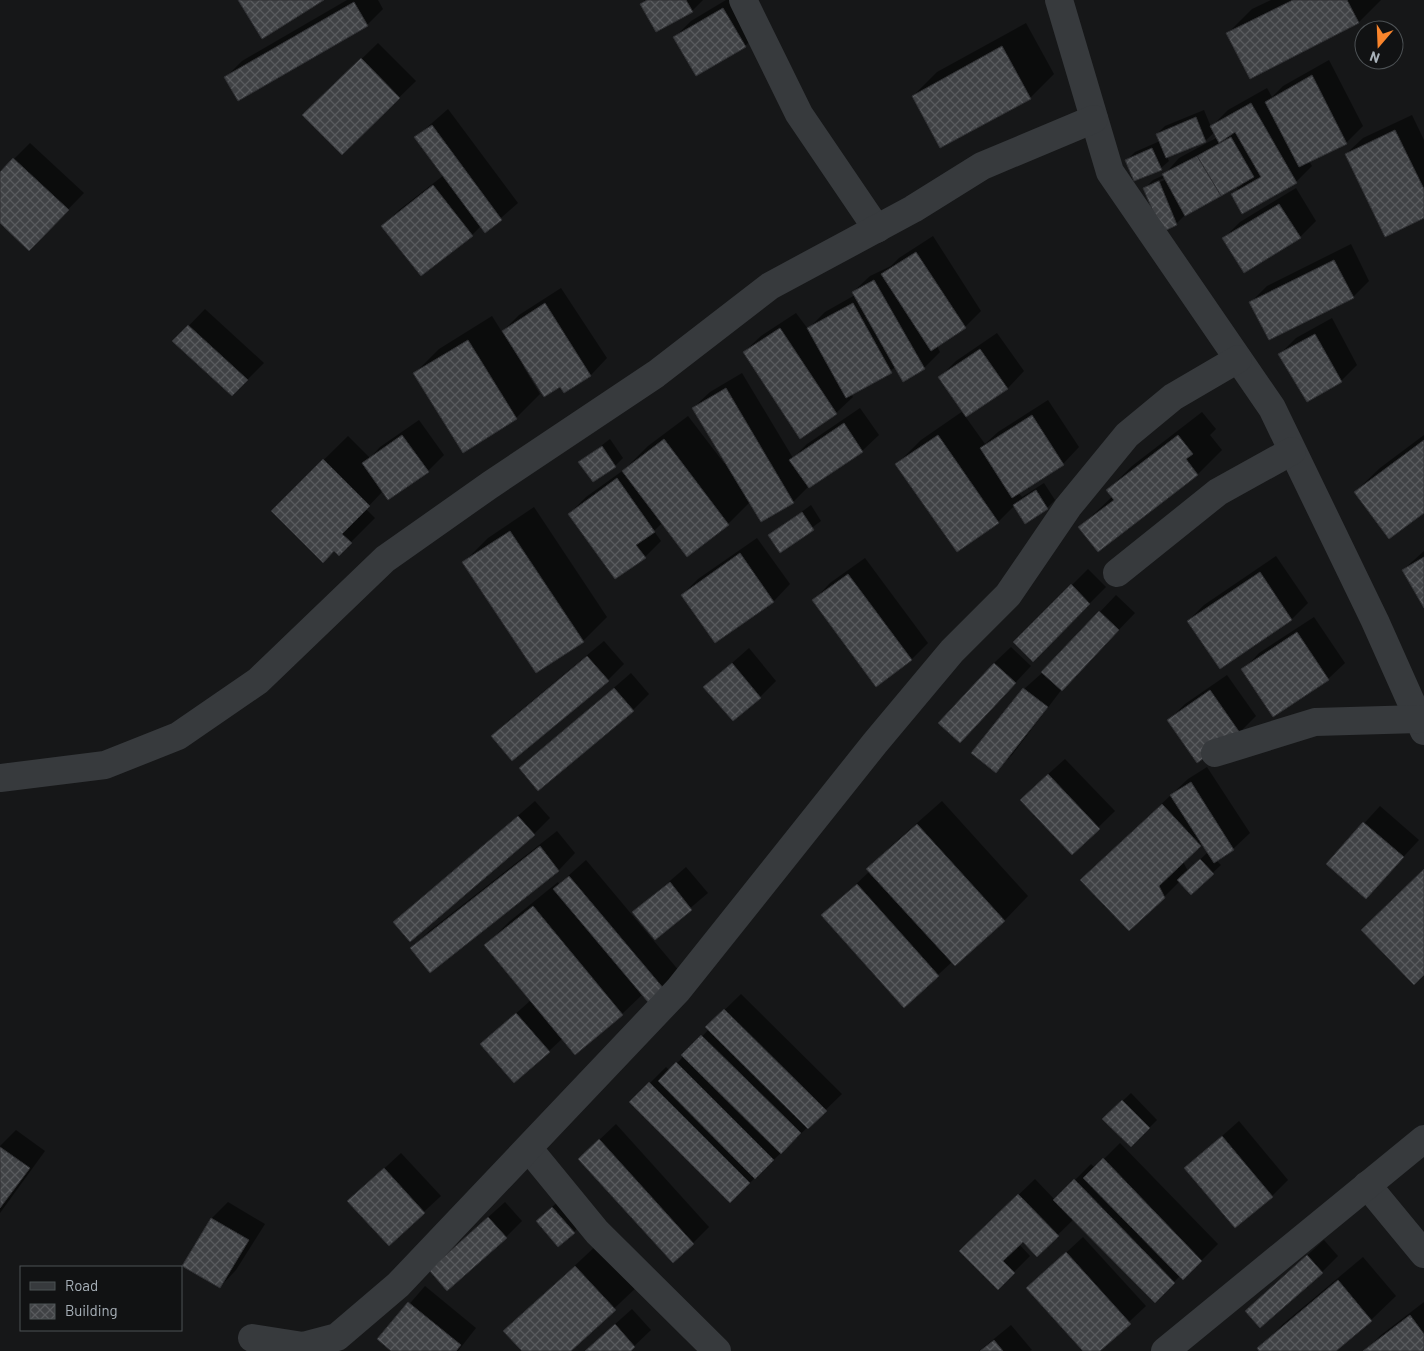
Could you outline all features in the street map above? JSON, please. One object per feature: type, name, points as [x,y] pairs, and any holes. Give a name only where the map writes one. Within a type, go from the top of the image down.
[{"type":"street","points":[[743,0],[799,114],[876,229]]},
{"type":"street","points":[[1058,0],[1110,172],[1272,408],[1375,622],[1421,725],[1315,722],[1215,753]]},
{"type":"street","points":[[0,778],[106,765],[178,736],[258,681],[385,559],[490,484],[656,374],[770,286],[876,229],[982,166],[1094,119]]},
{"type":"street","points":[[252,1338],[303,1346],[337,1337],[398,1285],[678,990],[875,743],[952,651],[1008,595],[1068,507],[1127,435],[1173,397],[1238,359]]},
{"type":"street","points":[[1117,573],[1218,492],[1292,451]]},
{"type":"street","points":[[1165,1351],[1424,1139]]},
{"type":"street","points":[[529,1149],[597,1232],[717,1351]]},
{"type":"street","points":[[1367,1185],[1424,1254]]},
{"type":"building","points":[[238,0],[324,0],[262,39]]},
{"type":"building","points":[[647,0],[686,0],[693,12],[656,32],[640,4]]},
{"type":"building","points":[[1293,0],[1347,0],[1357,20],[1354,20],[1354,26],[1250,79],[1226,33]]},
{"type":"building","points":[[354,2],[368,26],[238,101],[224,77]]},
{"type":"building","points":[[723,8],[746,47],[696,76],[673,37]]},
{"type":"building","points":[[1002,46],[1031,99],[940,148],[912,96]]},
{"type":"building","points":[[361,58],[400,98],[342,155],[302,115]]},
{"type":"building","points":[[1312,75],[1347,144],[1299,167],[1265,102]]},
{"type":"building","points":[[1251,103],[1297,183],[1242,214],[1231,194],[1261,177],[1235,132],[1219,143],[1210,126]]},
{"type":"building","points":[[1196,117],[1206,142],[1166,158],[1156,134]]},
{"type":"building","points":[[432,125],[502,220],[485,233],[414,137]]},
{"type":"building","points":[[1395,130],[1424,189],[1424,218],[1385,237],[1345,154]]},
{"type":"building","points":[[1231,137],[1254,177],[1221,196],[1197,156]]},
{"type":"building","points":[[1152,148],[1162,170],[1134,181],[1125,160]]},
{"type":"building","points":[[1197,156],[1221,196],[1185,216],[1162,174]]},
{"type":"building","points":[[13,158],[69,210],[29,251],[0,223],[0,172]]},
{"type":"building","points":[[1159,181],[1177,225],[1162,232],[1143,188]]},
{"type":"building","points":[[433,185],[473,236],[421,276],[381,226]]},
{"type":"building","points":[[1279,204],[1301,238],[1244,273],[1222,238]]},
{"type":"building","points":[[916,252],[966,328],[931,351],[881,274]]},
{"type":"building","points":[[1334,260],[1354,298],[1269,340],[1249,302]]},
{"type":"building","points":[[874,280],[925,369],[903,382],[852,292]]},
{"type":"building","points":[[545,303],[591,376],[564,393],[560,387],[544,397],[502,331]]},
{"type":"building","points":[[853,303],[892,373],[846,398],[807,328]]},
{"type":"building","points":[[188,325],[248,380],[232,396],[172,341]]},
{"type":"building","points":[[780,328],[837,414],[800,439],[743,352]]},
{"type":"building","points":[[1315,334],[1342,382],[1307,402],[1278,354]]},
{"type":"building","points":[[468,340],[517,419],[463,453],[413,373]]},
{"type":"building","points":[[980,349],[1008,389],[966,417],[938,377]]},
{"type":"building","points":[[726,388],[794,503],[761,522],[692,408]]},
{"type":"building","points":[[1032,415],[1064,465],[1012,498],[980,448]]},
{"type":"building","points":[[844,423],[863,452],[809,488],[789,460]]},
{"type":"building","points":[[402,435],[429,472],[388,500],[362,463]]},
{"type":"building","points":[[938,435],[999,523],[957,552],[895,464]]},
{"type":"building","points":[[1178,435],[1193,454],[1186,459],[1198,475],[1098,552],[1078,527],[1114,500],[1106,490]]},
{"type":"building","points":[[664,439],[729,525],[687,557],[622,471]]},
{"type":"building","points":[[1424,440],[1424,513],[1389,539],[1354,492]]},
{"type":"building","points":[[602,446],[616,467],[593,482],[578,462]]},
{"type":"building","points":[[323,459],[370,506],[342,534],[352,543],[339,556],[334,551],[323,563],[271,511]]},
{"type":"building","points":[[617,478],[655,532],[636,545],[646,558],[615,579],[568,514]]},
{"type":"building","points":[[1036,490],[1048,509],[1025,524],[1013,505]]},
{"type":"building","points":[[802,512],[814,530],[780,553],[768,535]]},
{"type":"building","points":[[510,531],[584,642],[536,673],[462,562]]},
{"type":"building","points":[[740,553],[774,602],[715,643],[681,595]]},
{"type":"building","points":[[1424,557],[1424,608],[1402,570]]},
{"type":"building","points":[[1260,572],[1292,620],[1220,669],[1187,621]]},
{"type":"building","points":[[848,574],[912,660],[876,687],[812,600]]},
{"type":"building","points":[[1071,584],[1090,604],[1033,662],[1013,642]]},
{"type":"building","points":[[1099,611],[1119,630],[1062,691],[1041,672]]},
{"type":"building","points":[[1297,632],[1329,680],[1273,717],[1241,669]]},
{"type":"building","points":[[587,656],[609,681],[512,761],[491,736]]},
{"type":"building","points":[[732,663],[761,698],[733,721],[703,687]]},
{"type":"building","points":[[994,663],[1016,683],[960,743],[938,723]]},
{"type":"building","points":[[614,688],[634,711],[538,791],[519,768]]},
{"type":"building","points":[[1023,688],[1048,707],[996,773],[971,753]]},
{"type":"building","points":[[1210,690],[1240,733],[1197,763],[1167,720]]},
{"type":"building","points":[[1048,774],[1100,829],[1072,855],[1020,800]]},
{"type":"building","points":[[1191,782],[1234,850],[1214,863],[1170,795]]},
{"type":"building","points":[[1162,804],[1201,846],[1159,886],[1165,898],[1129,931],[1080,880]]},
{"type":"building","points":[[518,816],[535,835],[410,942],[393,922]]},
{"type":"building","points":[[1363,822],[1404,857],[1366,899],[1326,864]]},
{"type":"building","points":[[917,824],[1005,921],[955,966],[866,869]]},
{"type":"building","points":[[540,846],[559,871],[430,973],[410,948]]},
{"type":"building","points":[[1200,859],[1214,874],[1191,895],[1177,880]]},
{"type":"building","points":[[1424,869],[1424,975],[1414,985],[1361,930]]},
{"type":"building","points":[[569,876],[664,989],[648,1002],[553,889]]},
{"type":"building","points":[[670,882],[692,910],[655,940],[632,912]]},
{"type":"building","points":[[857,884],[939,976],[904,1008],[821,915]]},
{"type":"building","points":[[533,906],[623,1015],[575,1055],[484,945]]},
{"type":"building","points":[[724,1009],[827,1111],[808,1129],[705,1027]]},
{"type":"building","points":[[516,1013],[550,1052],[514,1083],[480,1044]]},
{"type":"building","points":[[701,1035],[801,1133],[781,1154],[681,1055]]},
{"type":"building","points":[[676,1062],[774,1160],[755,1179],[658,1081]]},
{"type":"building","points":[[649,1082],[750,1183],[730,1203],[629,1102]]},
{"type":"building","points":[[1122,1100],[1150,1128],[1131,1147],[1102,1119]]},
{"type":"building","points":[[1222,1136],[1273,1197],[1235,1228],[1184,1168]]},
{"type":"building","points":[[599,1139],[694,1244],[673,1263],[578,1159]]},
{"type":"building","points":[[0,1147],[30,1168],[0,1208]]},
{"type":"building","points":[[1103,1158],[1202,1261],[1183,1280],[1083,1178]]},
{"type":"building","points":[[384,1168],[425,1213],[389,1246],[347,1201]]},
{"type":"building","points":[[1074,1179],[1175,1283],[1155,1303],[1053,1200]]},
{"type":"building","points":[[1018,1194],[1059,1236],[1037,1257],[1023,1242],[1003,1261],[1015,1273],[998,1290],[959,1251]]},
{"type":"building","points":[[552,1207],[575,1233],[558,1247],[536,1221]]},
{"type":"building","points":[[488,1217],[507,1238],[447,1291],[429,1270]]},
{"type":"building","points":[[211,1218],[249,1240],[220,1288],[182,1266]]},
{"type":"building","points":[[1066,1252],[1131,1324],[1100,1351],[1083,1351],[1026,1288]]},
{"type":"building","points":[[1307,1255],[1323,1273],[1260,1328],[1245,1311]]},
{"type":"building","points":[[575,1266],[616,1310],[571,1351],[522,1351],[503,1331]]},
{"type":"building","points":[[1338,1280],[1372,1321],[1336,1351],[1259,1351],[1257,1348]]},
{"type":"building","points":[[408,1302],[461,1345],[456,1351],[391,1351],[377,1339]]},
{"type":"building","points":[[1410,1315],[1424,1334],[1424,1351],[1363,1351]]},
{"type":"building","points":[[615,1324],[635,1347],[631,1351],[585,1351]]},
{"type":"building","points":[[994,1340],[1003,1351],[980,1351]]}]
